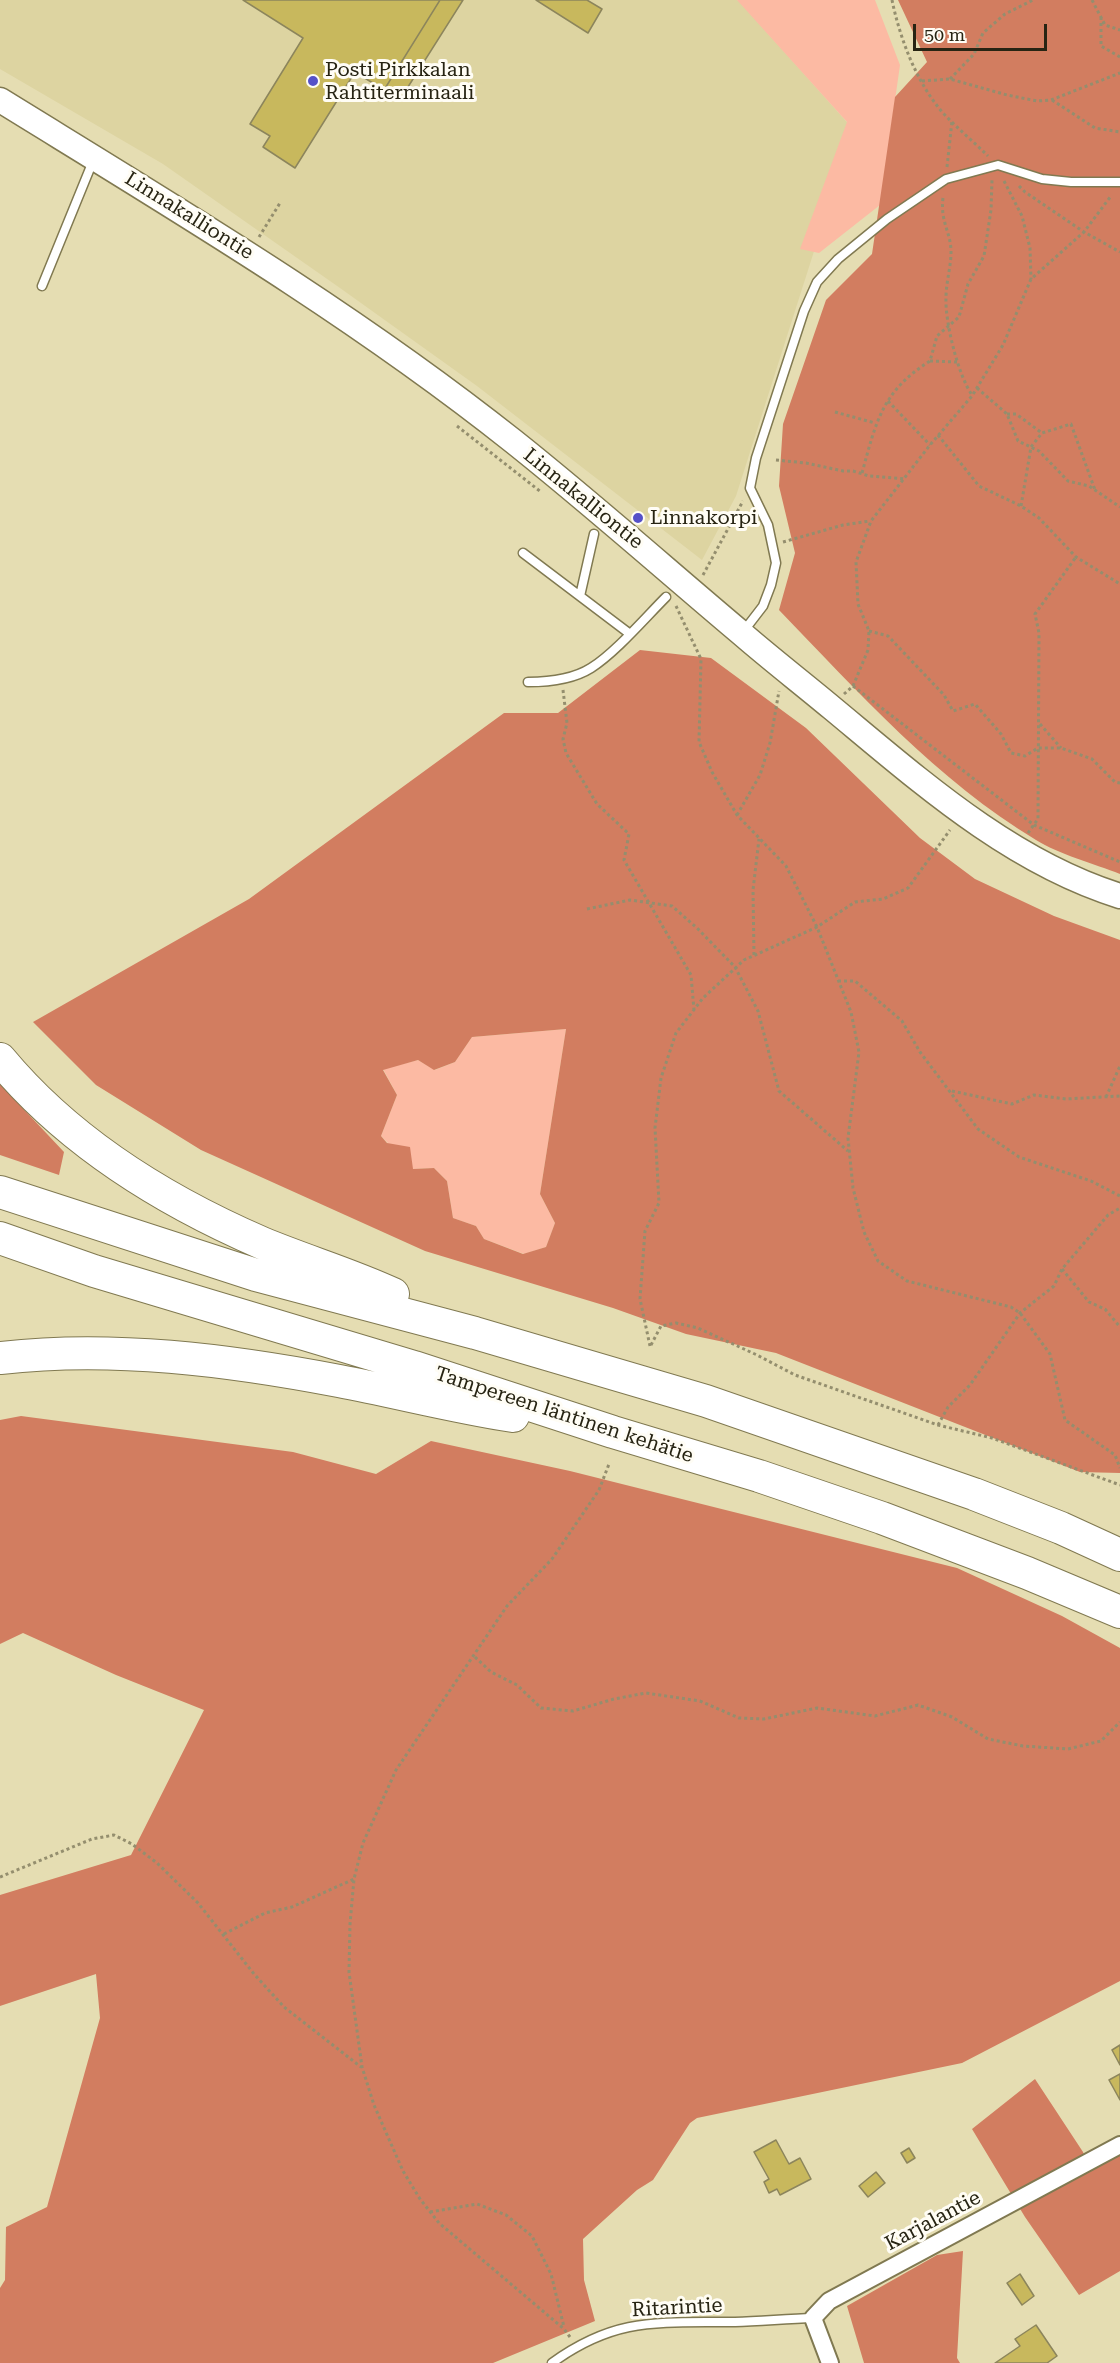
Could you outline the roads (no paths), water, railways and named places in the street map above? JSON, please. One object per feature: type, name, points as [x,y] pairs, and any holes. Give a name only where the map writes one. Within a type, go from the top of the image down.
[{"type":"highway","points":[[0,1059],[43,1104],[87,1141],[167,1195],[208,1218],[262,1243],[374,1286],[475,1333]]},
{"type":"highway","points":[[0,1191],[256,1275],[475,1333],[706,1401],[974,1494],[1120,1555]]},
{"type":"highway","name":"Tampereen läntinen kehätie","points":[[0,1239],[94,1271],[414,1367],[613,1432],[759,1476],[882,1518],[1028,1573],[1120,1612]]},
{"type":"highway","points":[[0,1358],[50,1354],[115,1355],[169,1357],[244,1365],[337,1381],[495,1414],[613,1432]]},
{"type":"main road","name":"Linnakalliontie","points":[[0,100],[259,259],[444,388],[624,531],[742,634],[953,807],[1022,851],[1099,890],[1120,896]]},
{"type":"street","name":"Karjalantie","points":[[813,2318],[829,2301],[1120,2145]]},
{"type":"street","points":[[813,2318],[830,2363]]},
{"type":"lane","points":[[42,286],[94,158]]},
{"type":"lane","points":[[742,634],[763,606],[776,563],[768,525],[750,488],[756,458],[804,311],[817,282],[838,258],[887,219],[946,179],[995,165],[1042,179],[1071,182],[1120,182]]},
{"type":"lane","points":[[580,596],[594,534]]},
{"type":"lane","points":[[523,553],[630,634]]},
{"type":"lane","points":[[528,682],[561,680],[591,669],[666,597]]},
{"type":"lane","name":"Ritarintie","points":[[552,2363],[576,2345],[605,2333],[643,2324],[813,2318]]},
{"type":"place","name":"Posti Pirkkalan Rahtiterminaali","points":[[313,81]]},
{"type":"place","name":"Linnakorpi","points":[[638,518]]}]
